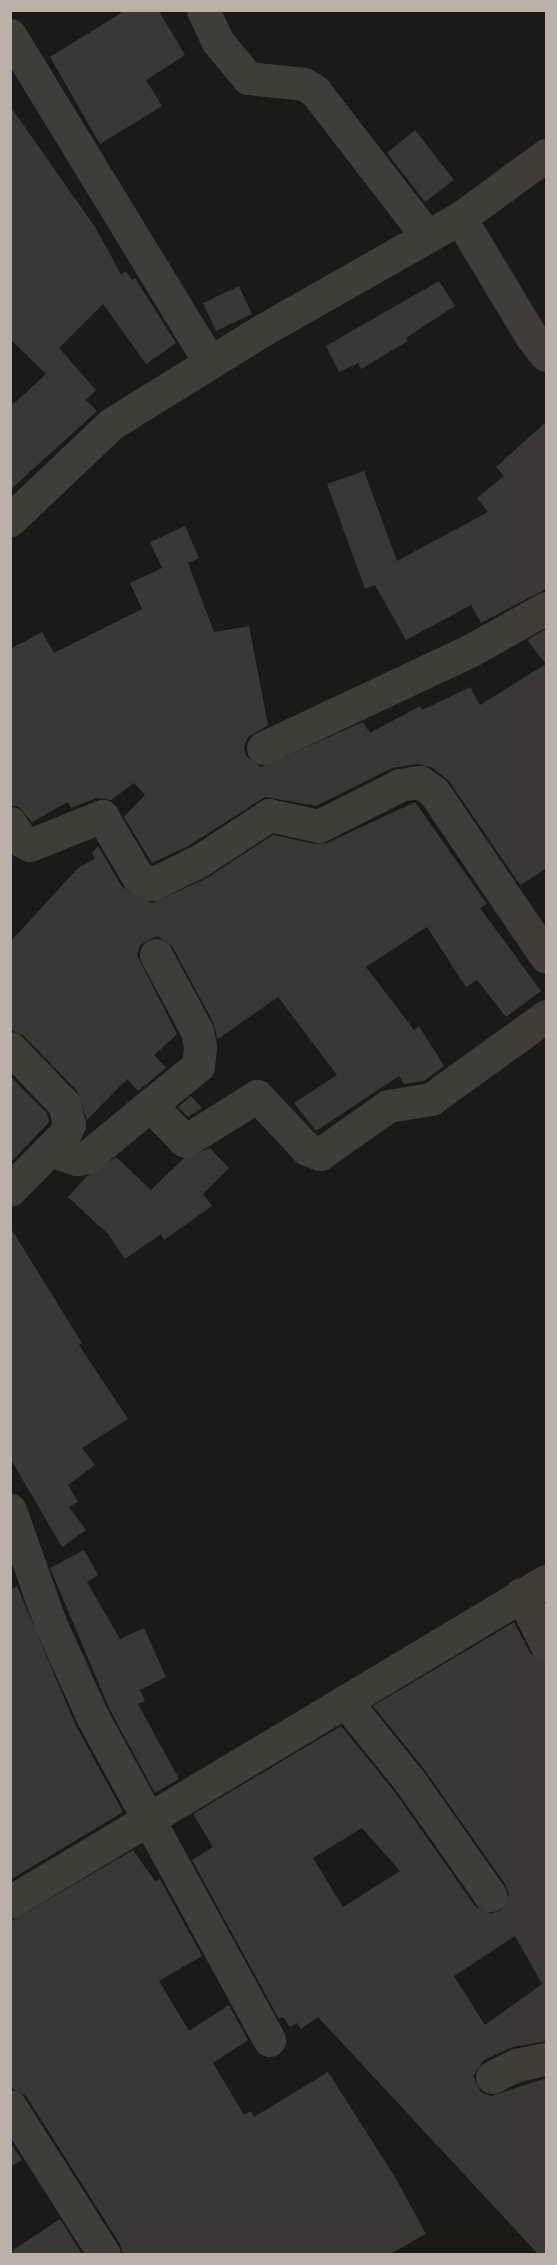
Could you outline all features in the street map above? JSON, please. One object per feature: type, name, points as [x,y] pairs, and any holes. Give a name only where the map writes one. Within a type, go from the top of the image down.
[{"type":"street","points":[[203,10],[218,42],[248,78],[304,84],[315,91],[427,236]]},
{"type":"street","points":[[10,35],[210,363]]},
{"type":"street","points":[[10,520],[111,424],[210,363],[460,218],[546,154]]},
{"type":"street","points":[[460,218],[531,336],[546,355]]},
{"type":"street","points":[[263,748],[473,649],[546,608]]},
{"type":"street","points":[[10,823],[22,841],[30,845],[102,816],[138,878],[152,884],[199,861],[269,815],[319,826],[400,785],[420,782],[434,792],[546,957]]},
{"type":"street","points":[[49,1150],[77,1159],[87,1157],[198,1066],[201,1056],[197,1031],[156,955]]},
{"type":"street","points":[[150,1105],[185,1141],[259,1097],[315,1155],[388,1106],[430,1099],[546,1016]]},
{"type":"street","points":[[10,1048],[66,1110],[67,1130],[10,1190]]},
{"type":"street","points":[[10,1510],[50,1623],[93,1718],[269,2040]]},
{"type":"street","points":[[10,1902],[534,1588],[546,1644]]},
{"type":"street","points":[[345,1701],[409,1780],[490,1896]]},
{"type":"street","points":[[492,2077],[517,2065],[546,2059]]},
{"type":"street","points":[[10,2106],[104,2254]]},
{"type":"building","points":[[126,10],[158,10],[185,55],[146,80],[162,106],[100,144],[50,57]]},
{"type":"building","points":[[10,106],[95,227],[121,274],[126,271],[132,280],[135,278],[176,343],[146,364],[103,304],[59,348],[96,390],[86,400],[97,411],[10,490],[10,407],[46,374],[10,339]]},
{"type":"building","points":[[415,130],[454,180],[425,202],[387,153]]},
{"type":"building","points":[[439,281],[455,306],[406,338],[408,341],[361,369],[358,363],[339,372],[326,346]]},
{"type":"building","points":[[239,286],[252,314],[216,331],[203,303]]},
{"type":"building","points":[[546,422],[546,589],[481,623],[471,605],[406,640],[375,585],[365,589],[327,484],[364,471],[397,561],[488,512],[477,498],[504,476],[496,467]]},
{"type":"building","points":[[185,526],[199,558],[188,563],[214,632],[249,626],[268,725],[248,737],[244,747],[246,756],[261,767],[363,722],[370,733],[420,706],[422,710],[470,687],[480,705],[546,664],[546,869],[520,885],[449,781],[431,767],[418,764],[392,768],[316,806],[265,797],[190,845],[152,863],[124,817],[145,795],[134,783],[111,800],[96,798],[71,808],[68,802],[32,822],[19,807],[10,805],[10,649],[42,632],[54,653],[142,609],[130,583],[162,568],[150,542]]},
{"type":"building","points":[[546,629],[546,664],[527,640]]},
{"type":"building","points":[[415,802],[487,904],[480,908],[541,991],[506,1017],[477,980],[466,987],[427,927],[366,967],[414,1030],[419,1026],[444,1066],[424,1081],[404,1084],[399,1076],[316,1131],[294,1103],[337,1075],[278,997],[218,1039],[213,1022],[172,946],[157,936],[140,945],[137,955],[177,1034],[154,1055],[166,1068],[138,1091],[127,1079],[87,1120],[77,1091],[23,1035],[10,1030],[10,942],[78,868],[95,859],[92,853],[98,846],[122,887],[152,903],[207,878],[273,835],[315,844],[327,843]]},
{"type":"building","points":[[10,1076],[47,1113],[49,1122],[10,1163]]},
{"type":"building","points":[[191,1096],[202,1108],[188,1117],[178,1107]]},
{"type":"building","points":[[210,1148],[229,1168],[203,1194],[212,1206],[164,1240],[161,1234],[125,1259],[109,1235],[68,1197],[87,1176],[116,1157],[151,1190],[183,1159]]},
{"type":"building","points":[[10,1227],[82,1343],[79,1345],[128,1419],[82,1448],[95,1465],[68,1485],[78,1502],[69,1507],[86,1530],[62,1547],[10,1458]]},
{"type":"building","points":[[84,1550],[98,1575],[87,1582],[120,1639],[144,1628],[166,1677],[140,1690],[145,1701],[138,1704],[179,1779],[155,1793],[110,1710],[50,1568]]},
{"type":"building","points":[[17,1586],[76,1726],[123,1812],[10,1880],[10,1590]]},
{"type":"building","points":[[514,1622],[530,1653],[546,1662],[546,2041],[513,2047],[484,2060],[473,2076],[481,2092],[491,2096],[546,2078],[546,2254],[538,2254],[318,2017],[301,2029],[297,2023],[290,2027],[283,2017],[279,2019],[192,1860],[213,1847],[193,1814],[341,1726],[394,1791],[475,1906],[491,1914],[501,1910],[509,1894],[505,1884],[424,1769],[373,1706]],"holes":[[[362,1828],[400,1871],[343,1907],[313,1858]],[[515,1936],[542,1984],[485,2025],[454,1976]]]},
{"type":"building","points":[[133,1850],[155,1881],[160,1879],[202,1956],[159,1981],[189,2031],[229,2005],[248,2040],[213,2063],[244,2115],[251,2111],[254,2117],[328,2072],[395,2177],[426,2234],[390,2254],[123,2254],[120,2244],[26,2096],[10,2087],[10,1922]]},
{"type":"building","points":[[10,2142],[22,2160],[10,2167]]},
{"type":"building","points":[[60,2219],[82,2254],[10,2254],[10,2252]]}]
